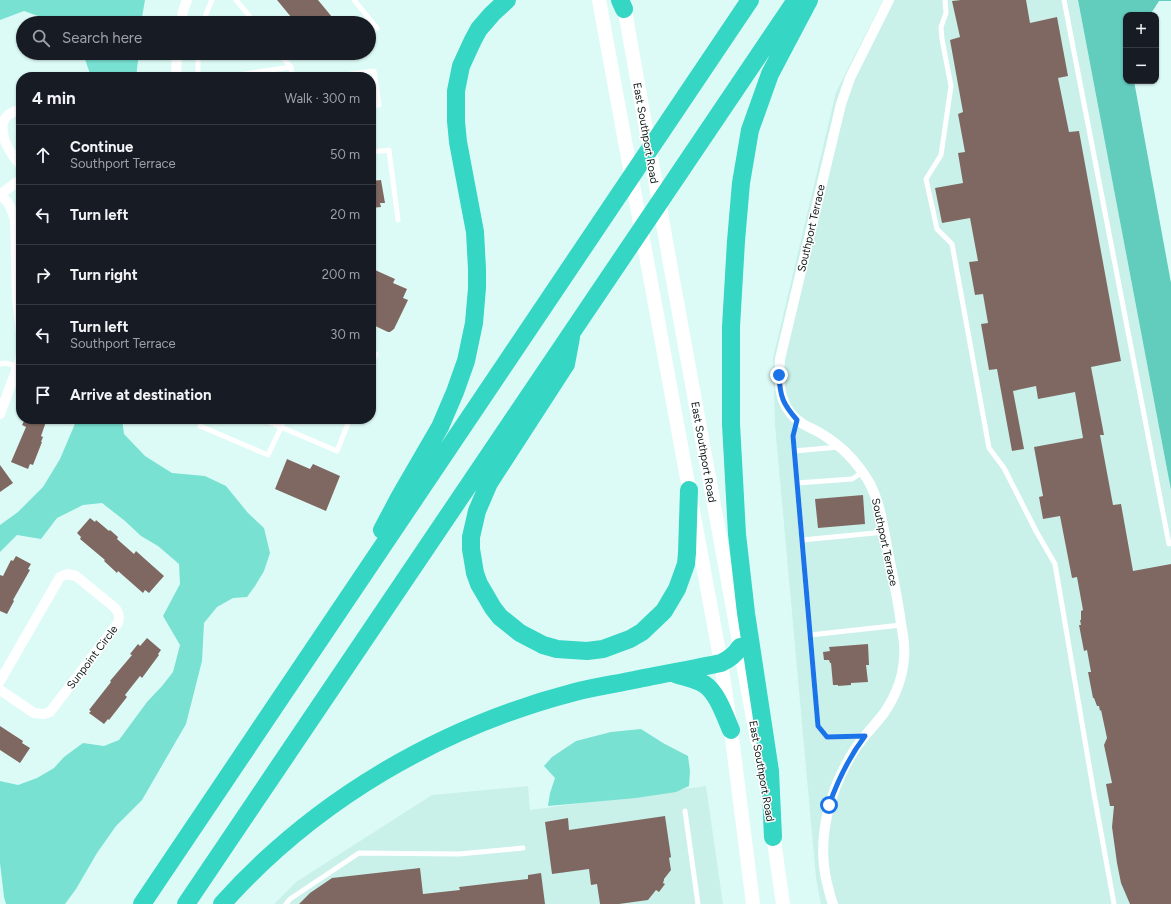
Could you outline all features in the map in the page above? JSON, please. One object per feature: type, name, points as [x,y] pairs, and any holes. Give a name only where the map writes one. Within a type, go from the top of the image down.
[{"type":"highway","points":[[333,620],[400,496],[440,427],[466,361],[474,323],[477,269],[475,232],[458,142],[456,91],[461,66],[479,29],[507,0]]},
{"type":"highway","points":[[142,904],[750,0]]},
{"type":"highway","points":[[186,904],[796,0]]},
{"type":"highway","points":[[773,837],[770,771],[746,613],[737,534],[731,424],[731,328],[736,234],[741,183],[750,130],[770,74],[809,0]]},
{"type":"highway","points":[[572,331],[566,364],[489,483],[477,511],[471,537],[471,549],[475,573],[479,584],[493,608],[500,617],[520,633],[543,645],[557,649],[587,651],[603,649],[630,639],[642,632],[664,611],[677,589],[686,564],[688,553],[689,490]]},
{"type":"highway","points":[[222,904],[281,846],[322,813],[366,782],[429,746],[472,726],[546,700],[591,688],[721,663],[734,656],[740,647]]},
{"type":"highway","points":[[672,673],[705,684],[715,696],[731,730]]},
{"type":"main road","name":"East Southport Road","points":[[599,0],[721,663],[753,904]]},
{"type":"main road","name":"East Southport Road","points":[[622,3],[740,647],[783,904]]},
{"type":"street","points":[[182,16],[187,0]]},
{"type":"street","name":"Southport Terrace","points":[[833,904],[828,888],[824,862],[824,835],[829,805],[840,776],[851,756],[884,712],[899,685],[904,662],[904,644],[885,532],[877,500],[869,482],[852,456],[823,435],[797,420],[791,413],[781,395],[779,383],[780,359],[841,104],[850,78],[889,0]]},
{"type":"street","points":[[176,72],[177,60]]},
{"type":"street","points":[[16,111],[5,118],[0,128],[0,134],[3,142],[7,150],[16,160]]},
{"type":"street","points":[[16,183],[0,194],[9,204],[15,219],[16,259]]},
{"type":"street","points":[[0,414],[16,369]]},
{"type":"street","name":"Sunpoint Circle","points":[[0,681],[60,577],[67,574],[76,576],[117,611],[119,619],[118,623],[50,712],[44,714],[34,713],[0,690]]},
{"type":"lane","points":[[206,16],[212,0]]},
{"type":"lane","points":[[236,0],[249,16]]},
{"type":"lane","points":[[354,0],[367,16]]},
{"type":"lane","points":[[944,0],[946,13],[941,27],[951,86],[941,155],[926,179],[937,229],[952,244],[989,448],[1004,468],[1036,531],[1055,564],[1114,904]]},
{"type":"lane","points":[[1064,0],[1169,544],[1171,544]]},
{"type":"lane","points":[[198,60],[198,72]]},
{"type":"lane","points":[[286,60],[291,67],[292,72]]},
{"type":"lane","points":[[258,72],[291,67]]},
{"type":"lane","points":[[376,85],[379,105],[376,105]]},
{"type":"lane","points":[[376,151],[389,150],[398,220]]},
{"type":"lane","points":[[0,364],[5,363],[16,366]]},
{"type":"lane","points":[[797,420],[793,436],[794,451],[818,726],[827,737],[865,736]]},
{"type":"lane","points":[[201,424],[200,426],[268,455],[283,424]]},
{"type":"lane","points":[[273,424],[336,451],[348,424]]},
{"type":"lane","points":[[794,451],[840,447]]},
{"type":"lane","points":[[797,483],[852,479],[863,472]]},
{"type":"lane","points":[[802,540],[885,532]]},
{"type":"lane","points":[[810,635],[901,625]]},
{"type":"lane","points":[[685,811],[698,904]]},
{"type":"lane","points":[[286,904],[290,899],[359,853],[458,854],[523,848]]},
{"type":"shaded area","points":[[0,0],[145,0],[142,16],[38,16],[24,11],[0,20]]},
{"type":"shaded area","points":[[883,0],[1078,0],[1171,490],[1171,904],[821,904],[816,878],[775,425],[773,358],[836,92]]},
{"type":"shaded area","points":[[1078,0],[1171,0],[1159,1],[1152,12],[1123,12],[1123,84],[1135,84],[1171,283],[1171,490]]},
{"type":"shaded area","points":[[85,60],[138,60],[137,72],[89,72]]},
{"type":"shaded area","points":[[75,424],[123,424],[124,434],[145,456],[172,473],[205,476],[226,486],[248,513],[264,528],[270,553],[264,571],[247,597],[233,598],[217,607],[204,623],[202,661],[186,724],[142,800],[116,826],[65,904],[6,904],[0,863],[0,781],[18,785],[37,778],[54,768],[64,757],[83,743],[104,746],[119,740],[147,702],[173,672],[180,645],[163,616],[180,584],[179,564],[158,546],[141,536],[102,503],[83,505],[57,518],[41,539],[17,535],[0,552],[0,525],[18,512],[43,487],[60,459]]},
{"type":"shaded area","points":[[641,729],[688,756],[690,771],[689,786],[676,792],[636,798],[548,806],[550,793],[555,778],[544,766],[552,757],[576,741],[611,732]]},
{"type":"shaded area","points":[[528,786],[530,810],[706,786],[723,904],[274,904],[296,882],[432,795]]},
{"type":"building","points":[[277,0],[318,0],[331,16],[290,16]]},
{"type":"building","points":[[1026,0],[1030,23],[1057,17],[1068,76],[1058,78],[1069,132],[1079,131],[1121,361],[1091,367],[1104,435],[1100,435],[1113,505],[1121,504],[1133,571],[1171,564],[1171,904],[1130,904],[1121,883],[1112,827],[1114,806],[1110,806],[1106,784],[1112,783],[1104,745],[1107,738],[1101,710],[1100,711],[1099,706],[1097,706],[1093,698],[1088,672],[1091,672],[1087,650],[1084,651],[1079,625],[1081,625],[1081,611],[1083,610],[1077,577],[1072,578],[1060,516],[1043,519],[1039,497],[1043,496],[1034,447],[1083,438],[1075,392],[1038,399],[1036,386],[1013,391],[1024,449],[1012,451],[997,369],[989,370],[981,324],[988,323],[983,294],[975,295],[969,262],[978,261],[970,218],[942,223],[935,188],[963,183],[958,153],[965,152],[958,114],[963,112],[950,40],[960,37],[952,1]]},
{"type":"building","points":[[376,180],[381,180],[385,203],[380,203],[381,207],[376,208]]},
{"type":"building","points":[[376,270],[395,279],[393,283],[407,289],[403,298],[408,300],[394,329],[388,332],[376,326]]},
{"type":"building","points":[[45,424],[41,436],[43,437],[42,442],[33,465],[30,464],[28,469],[11,462],[26,427],[22,425]]},
{"type":"building","points":[[287,459],[310,469],[313,464],[340,476],[326,511],[275,489]]},
{"type":"building","points":[[0,465],[13,483],[0,492]]},
{"type":"building","points":[[863,495],[865,524],[818,528],[815,499]]},
{"type":"building","points":[[90,518],[95,522],[96,520],[109,531],[110,530],[118,537],[117,539],[134,554],[136,551],[164,576],[149,593],[145,590],[143,593],[118,571],[117,573],[104,561],[105,560],[80,539],[81,537],[77,533]]},
{"type":"building","points":[[16,556],[31,564],[28,569],[30,570],[7,614],[0,611],[0,575],[3,576],[11,560],[13,561]]},
{"type":"building","points":[[147,638],[161,650],[158,654],[159,655],[142,678],[140,676],[125,695],[127,697],[109,720],[108,719],[104,724],[89,713],[91,711],[89,710],[111,682],[110,681],[132,655],[130,654],[138,644],[140,646]]},
{"type":"building","points":[[868,644],[869,665],[866,665],[868,682],[851,683],[851,685],[833,685],[831,663],[829,660],[824,660],[823,652],[830,651],[829,647]]},
{"type":"building","points":[[0,726],[23,741],[22,743],[30,748],[20,763],[0,750]]},
{"type":"building","points":[[665,816],[671,857],[669,858],[671,870],[664,879],[663,883],[665,884],[659,892],[656,890],[648,900],[619,904],[600,904],[597,884],[591,885],[589,869],[552,874],[545,822],[568,818],[569,830]]},
{"type":"building","points":[[420,868],[423,894],[460,890],[459,887],[528,879],[528,875],[541,873],[545,904],[299,904],[310,893],[332,878]]},
{"type":"route","points":[[779,375],[782,398],[785,405],[797,420],[793,436],[818,726],[827,737],[865,736],[848,761],[838,781],[829,805]]}]
